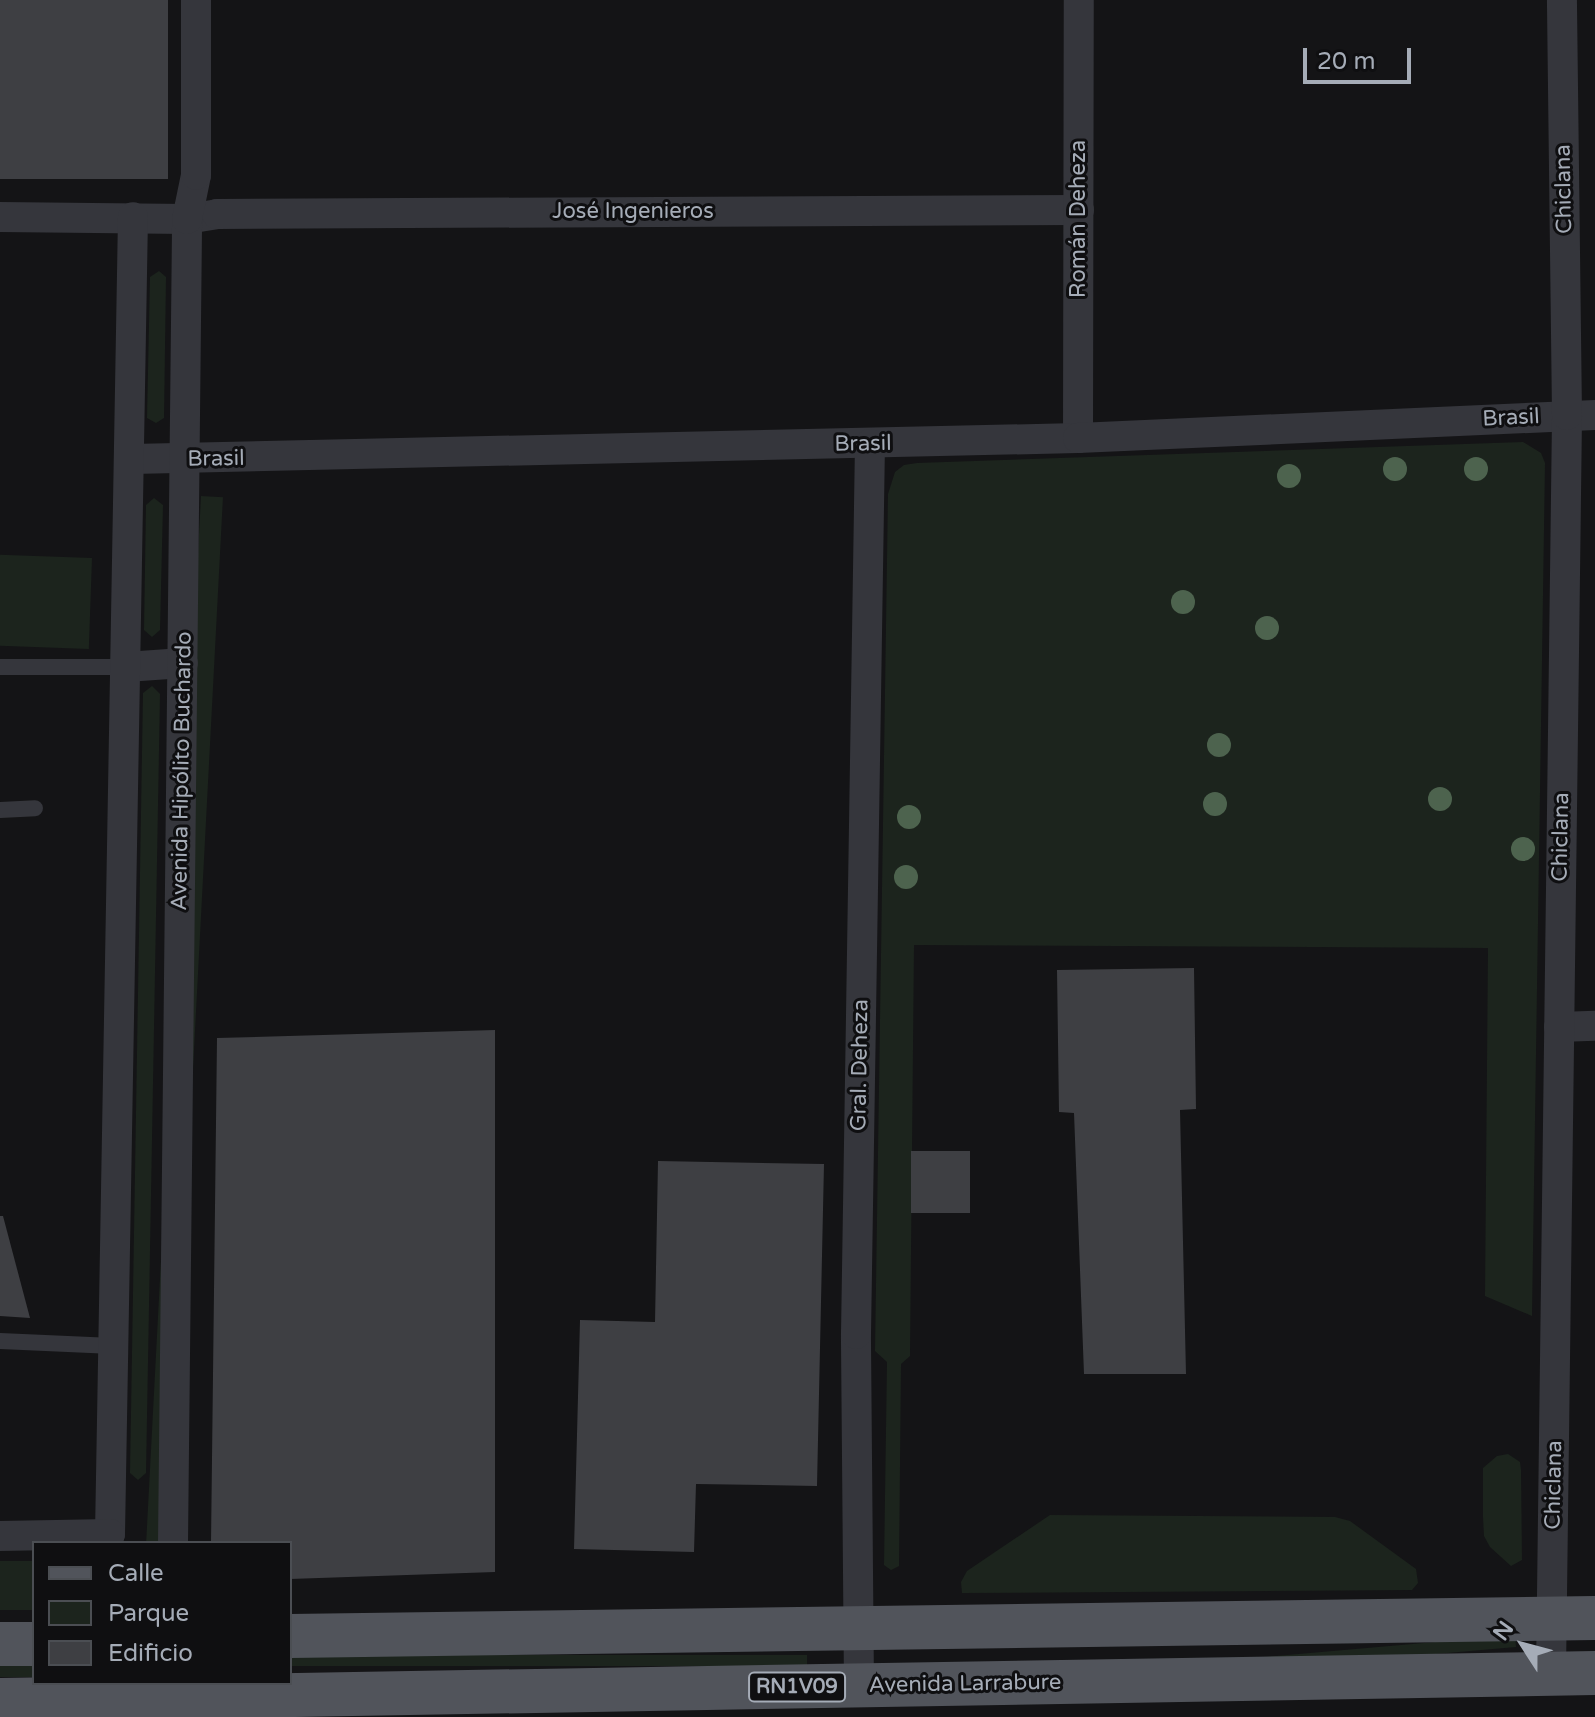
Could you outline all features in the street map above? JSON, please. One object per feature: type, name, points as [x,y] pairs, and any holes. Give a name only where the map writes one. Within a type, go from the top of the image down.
[{"type":"main road","points":[[292,1636],[1574,1618]]},
{"type":"main road","points":[[0,1644],[32,1644]]},
{"type":"main road","name":"Avenida Larrabure","points":[[0,1700],[189,1689],[859,1686],[1595,1673]]},
{"type":"street","name":"Avenida Hipólito Buchardo","points":[[173,1541],[187,460],[187,219],[196,175],[196,0]]},
{"type":"street","name":"Román Deheza","points":[[1078,438],[1079,0]]},
{"type":"street","name":"Chiclana","points":[[1551,1673],[1574,1618],[1559,1027],[1581,415],[1562,0]]},
{"type":"street","name":"José Ingenieros","points":[[187,219],[233,214],[1079,210]]},
{"type":"street","points":[[0,217],[187,219]]},
{"type":"street","points":[[0,1536],[112,1538],[113,1346],[132,459],[133,217]]},
{"type":"street","name":"Brasil","points":[[132,459],[1078,438],[1581,415]]},
{"type":"street","name":"Gral. Deheza","points":[[859,1686],[856,1334],[870,444]]},
{"type":"street","points":[[126,667],[183,663]]},
{"type":"street","points":[[1559,1027],[1595,1026]]},
{"type":"lane","points":[[0,667],[126,667]]},
{"type":"lane","points":[[0,810],[35,808]]},
{"type":"lane","points":[[0,1341],[113,1346]]},
{"type":"green space","points":[[159,271],[166,277],[164,418],[156,423],[147,418],[150,277]]},
{"type":"green space","points":[[1523,442],[1541,453],[1545,463],[1532,1316],[1485,1296],[1488,948],[914,945],[910,1356],[901,1364],[899,1566],[891,1570],[884,1565],[887,1362],[875,1351],[888,494],[895,472],[904,465],[917,463]]},
{"type":"green space","points":[[201,496],[223,497],[168,1541],[146,1541]]},
{"type":"green space","points":[[154,498],[163,505],[160,630],[152,637],[144,630],[146,505]]},
{"type":"green space","points":[[0,555],[92,558],[89,649],[0,646]]},
{"type":"green space","points":[[152,686],[160,694],[146,1473],[138,1480],[130,1473],[143,693]]},
{"type":"green space","points":[[1508,1454],[1520,1462],[1521,1470],[1522,1560],[1511,1566],[1490,1547],[1484,1536],[1483,1517],[1483,1468],[1497,1456]]},
{"type":"green space","points":[[1050,1515],[1335,1517],[1350,1521],[1416,1569],[1418,1583],[1412,1590],[962,1593],[961,1582],[967,1571]]},
{"type":"green space","points":[[0,1561],[32,1561],[32,1610],[0,1610]]},
{"type":"green space","points":[[1515,1635],[1516,1647],[966,1695],[965,1683]]},
{"type":"green space","points":[[292,1655],[807,1655],[807,1666],[292,1666]]},
{"type":"green space","points":[[0,1666],[32,1666],[32,1677],[0,1677]]},
{"type":"building","points":[[0,0],[168,0],[168,179],[0,179]]},
{"type":"building","points":[[1194,968],[1196,1109],[1180,1110],[1186,1374],[1084,1374],[1074,1113],[1059,1112],[1057,970]]},
{"type":"building","points":[[495,1030],[495,1572],[292,1579],[292,1541],[211,1541],[217,1038]]},
{"type":"building","points":[[911,1151],[970,1151],[970,1213],[911,1213]]},
{"type":"building","points":[[658,1161],[824,1164],[817,1486],[696,1484],[694,1552],[574,1549],[580,1320],[655,1322]]},
{"type":"building","points":[[0,1216],[3,1216],[30,1318],[0,1316]]}]
